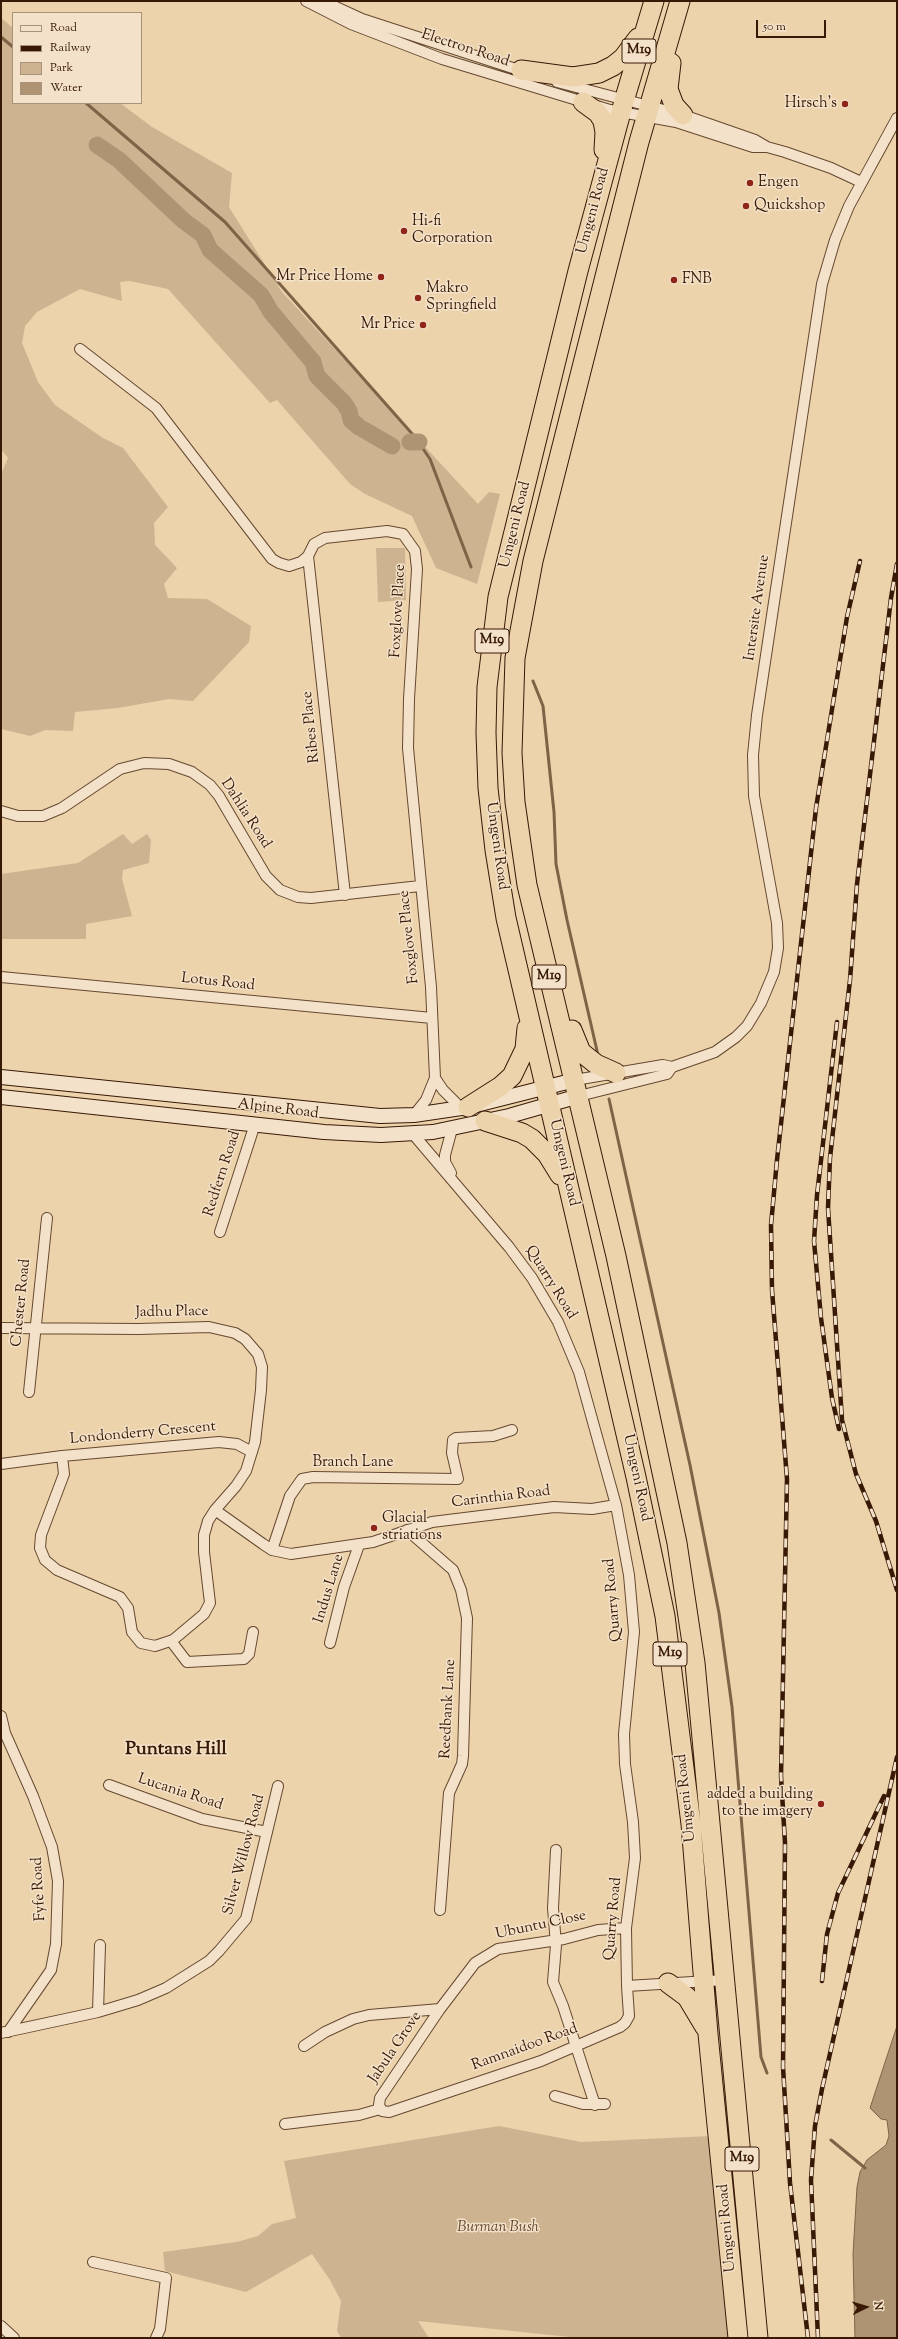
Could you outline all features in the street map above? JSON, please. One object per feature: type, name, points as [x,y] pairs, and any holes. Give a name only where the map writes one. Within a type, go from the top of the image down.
[{"type":"highway","name":"Umgeni Road","points":[[654,1],[622,107],[578,271],[498,597],[487,687],[488,788],[495,850],[506,918],[636,1477],[665,1616],[691,1824],[708,2034],[738,2338]]},
{"type":"highway","name":"Umgeni Road","points":[[680,1],[648,110],[533,561],[521,622],[513,697],[512,753],[515,802],[527,885],[577,1088],[616,1256],[678,1543],[695,1664],[758,2338]]},
{"type":"highway","points":[[521,70],[573,77],[599,73],[613,66],[623,58],[633,46],[648,19]]},
{"type":"highway","points":[[671,30],[674,51],[668,89],[674,105],[683,115]]},
{"type":"highway","points":[[583,102],[598,114],[603,121],[605,132],[602,164],[604,173]]},
{"type":"highway","points":[[527,885],[577,1044],[587,1058],[616,1073]]},
{"type":"highway","points":[[465,1107],[501,1086],[512,1076],[525,1049],[528,1016]]},
{"type":"highway","points":[[485,1121],[522,1133],[532,1139],[548,1154],[569,1188]]},
{"type":"highway","points":[[668,1983],[687,1997],[708,2034]]},
{"type":"main road","name":"Alpine Road","points":[[1,1077],[380,1116],[414,1115],[547,1096]]},
{"type":"main road","points":[[547,1096],[577,1088]]},
{"type":"main road","name":"Alpine Road","points":[[2,1093],[324,1132],[413,1134],[452,1129],[485,1121],[547,1096]]},
{"type":"street","name":"Electron Road","points":[[306,1],[351,24],[436,57],[583,102],[622,107]]},
{"type":"street","name":"Electron Road","points":[[323,1],[362,19],[521,70],[622,107]]},
{"type":"street","points":[[622,107],[683,115],[755,140],[767,147],[814,161],[861,182]]},
{"type":"street","points":[[648,110],[676,122],[753,147],[767,147]]},
{"type":"street","name":"Intersite Avenue","points":[[577,1088],[616,1073],[664,1065],[672,1066],[715,1052],[742,1031],[761,1003],[775,966],[778,948],[777,923],[755,803],[753,767],[755,730],[820,293],[835,240],[861,182],[897,118]]},
{"type":"street","name":"Foxglove Place","points":[[80,349],[147,399],[159,411],[272,559],[279,564],[289,566],[300,562],[308,556],[314,544],[319,540],[387,531],[403,534],[416,551],[417,569],[408,732],[420,886],[429,967],[435,1078],[426,1100],[414,1115]]},
{"type":"street","name":"Ribes Place","points":[[308,556],[345,895]]},
{"type":"street","name":"Dahlia Road","points":[[1,811],[18,816],[43,816],[62,808],[120,769],[144,763],[169,764],[192,772],[210,785],[219,796],[266,876],[280,890],[304,898],[345,895],[420,886]]},
{"type":"street","name":"Lotus Road","points":[[1,977],[333,1010],[432,1018]]},
{"type":"street","name":"Intersite Avenue","points":[[577,1088],[666,1074],[672,1066]]},
{"type":"street","points":[[435,1078],[442,1090],[465,1107]]},
{"type":"street","name":"Redfern Road","points":[[220,1232],[255,1124]]},
{"type":"street","name":"Quarry Road","points":[[452,1129],[446,1148],[445,1162],[454,1180]]},
{"type":"street","name":"Quarry Road","points":[[413,1134],[454,1180],[517,1257],[532,1278],[558,1322],[579,1372],[616,1505],[629,1575],[634,1632],[624,1749],[633,1822],[635,1858],[626,1928],[627,1986]]},
{"type":"street","name":"Chester Road","points":[[29,1392],[34,1329],[47,1218]]},
{"type":"street","name":"Jadhu Place","points":[[1,1328],[139,1329],[198,1326],[235,1333],[254,1347],[262,1367],[257,1435],[252,1452]]},
{"type":"street","name":"Branch Lane","points":[[272,1550],[288,1501],[295,1487],[302,1479],[312,1477],[458,1479],[452,1453],[454,1440],[456,1438],[493,1436],[512,1430]]},
{"type":"street","name":"Londonderry Crescent","points":[[1,1464],[62,1456],[219,1442],[237,1444],[252,1452],[246,1471],[240,1481],[215,1510],[208,1521],[204,1536],[210,1603],[204,1614],[171,1641],[155,1646],[141,1643],[132,1632],[128,1608],[120,1597],[57,1570],[45,1560],[40,1548],[41,1535],[64,1474],[62,1456]]},
{"type":"street","name":"Carinthia Road","points":[[215,1510],[272,1550],[286,1553],[303,1553],[382,1539],[425,1523],[554,1507],[592,1508],[616,1505]]},
{"type":"street","name":"Reedbank Lane","points":[[407,1530],[453,1570],[461,1590],[467,1618],[464,1756],[462,1764],[448,1793],[440,1910]]},
{"type":"street","name":"Indus Lane","points":[[330,1643],[344,1587],[359,1544]]},
{"type":"street","points":[[171,1641],[187,1662],[244,1659],[249,1654],[253,1632]]},
{"type":"street","name":"Fyfe Road","points":[[1,1716],[5,1733],[33,1796],[52,1847],[58,1881],[56,1944],[52,1970],[41,1987],[5,2032]]},
{"type":"street","name":"Lucania Road","points":[[109,1785],[202,1819],[267,1832]]},
{"type":"street","name":"Silver Willow Road","points":[[5,2032],[98,2012],[138,2000],[166,1988],[209,1961],[228,1943],[246,1919],[278,1786]]},
{"type":"street","points":[[555,2096],[583,2104],[600,2104],[576,2046],[563,2006],[553,1986],[556,1940],[553,1908],[556,1850]]},
{"type":"street","name":"Ubuntu Close","points":[[440,2009],[475,1963],[486,1955],[510,1945],[556,1940],[598,1930],[626,1928]]},
{"type":"street","points":[[98,2012],[100,1945]]},
{"type":"street","points":[[627,1986],[725,1980]]},
{"type":"street","name":"Ramnaidoo Road","points":[[398,2108],[541,2061],[626,2023],[629,2012],[627,1986]]},
{"type":"street","points":[[304,2046],[324,2032],[354,2019],[369,2015],[440,2009]]},
{"type":"street","name":"Jabula Grove","points":[[398,2108],[385,2112],[380,2109],[380,2098],[440,2009]]},
{"type":"street","points":[[285,2124],[359,2115],[380,2109]]},
{"type":"street","points":[[93,2262],[166,2278],[160,2329],[156,2338]]},
{"type":"street","points":[[1,2326],[14,2338]]},
{"type":"green space","points":[[1,18],[12,27],[12,104],[121,104],[152,127],[232,173],[229,207],[282,292],[478,504],[489,492],[500,494],[477,584],[436,568],[412,516],[365,494],[350,484],[277,400],[270,403],[168,289],[130,281],[120,282],[122,301],[80,289],[37,312],[25,326],[22,343],[38,382],[55,405],[103,438],[123,448],[168,507],[154,523],[155,545],[177,568],[164,584],[168,598],[207,599],[251,626],[249,642],[193,701],[169,699],[118,708],[75,712],[73,731],[45,730],[30,736],[1,729],[1,474],[8,458],[1,449]]},
{"type":"green space","points":[[376,548],[405,548],[406,600],[378,602]]},
{"type":"green space","points":[[123,834],[132,844],[147,834],[151,840],[149,863],[123,870],[122,879],[132,916],[86,924],[86,939],[1,939],[1,874],[78,863]]},
{"type":"green space","name":"Burman Bush","points":[[499,2126],[581,2142],[711,2136],[729,2338],[579,2338],[418,2321],[429,2338],[341,2338],[337,2331],[341,2301],[330,2280],[312,2254],[246,2292],[165,2271],[163,2252],[237,2242],[258,2236],[272,2224],[296,2218],[284,2161]]},
{"type":"water","points":[[897,2026],[897,2338],[855,2338],[853,2254],[857,2187],[860,2172],[867,2160],[886,2145],[889,2136],[887,2120],[881,2119],[870,2108]]},
{"type":"waterway","points":[[1,37],[12,46]]},
{"type":"waterway","points":[[87,104],[225,222],[415,437],[430,459],[471,567]]},
{"type":"waterway","points":[[97,145],[119,160],[184,221],[203,235],[210,250],[261,295],[271,312],[313,362],[317,376],[344,403],[349,411],[351,420],[359,427],[392,446]]},
{"type":"waterway","points":[[410,442],[419,442]]},
{"type":"waterway","points":[[533,681],[543,706],[554,812],[556,864],[567,920],[598,1055]]},
{"type":"waterway","points":[[609,1099],[690,1465],[719,1613],[732,1707],[761,2057],[767,2073]]},
{"type":"waterway","points":[[831,2140],[865,2168]]},
{"type":"railway","points":[[808,2338],[790,2183],[783,2067],[785,1843],[781,1776],[787,1479],[772,1290],[771,1225],[816,808],[847,617],[860,561]]},
{"type":"railway","points":[[897,564],[891,598],[857,884],[850,980],[830,1158],[828,1208],[842,1420],[856,1474],[876,1521],[897,1590]]},
{"type":"railway","points":[[837,1022],[817,1195],[814,1241],[821,1318],[832,1398],[839,1429]]},
{"type":"railway","points":[[818,2338],[811,2180],[815,2126],[897,1757]]},
{"type":"railway","points":[[822,1981],[827,1934],[838,1893],[884,1796]]},
{"type":"place","name":"Hirsch's","points":[[845,104]]},
{"type":"place","name":"Engen","points":[[750,183]]},
{"type":"place","name":"Quickshop","points":[[746,206]]},
{"type":"place","name":"Hi-fi Corporation","points":[[404,231]]},
{"type":"place","name":"Mr Price Home","points":[[381,277]]},
{"type":"place","name":"FNB","points":[[674,280]]},
{"type":"place","name":"Makro Springfield","points":[[418,298]]},
{"type":"place","name":"Mr Price","points":[[423,325]]},
{"type":"place","name":"Glacial striations","points":[[374,1528]]},
{"type":"place","name":"added a building to the imagery","points":[[821,1804]]},
{"type":"district","name":"Puntans Hill","points":[[176,1751]]}]
